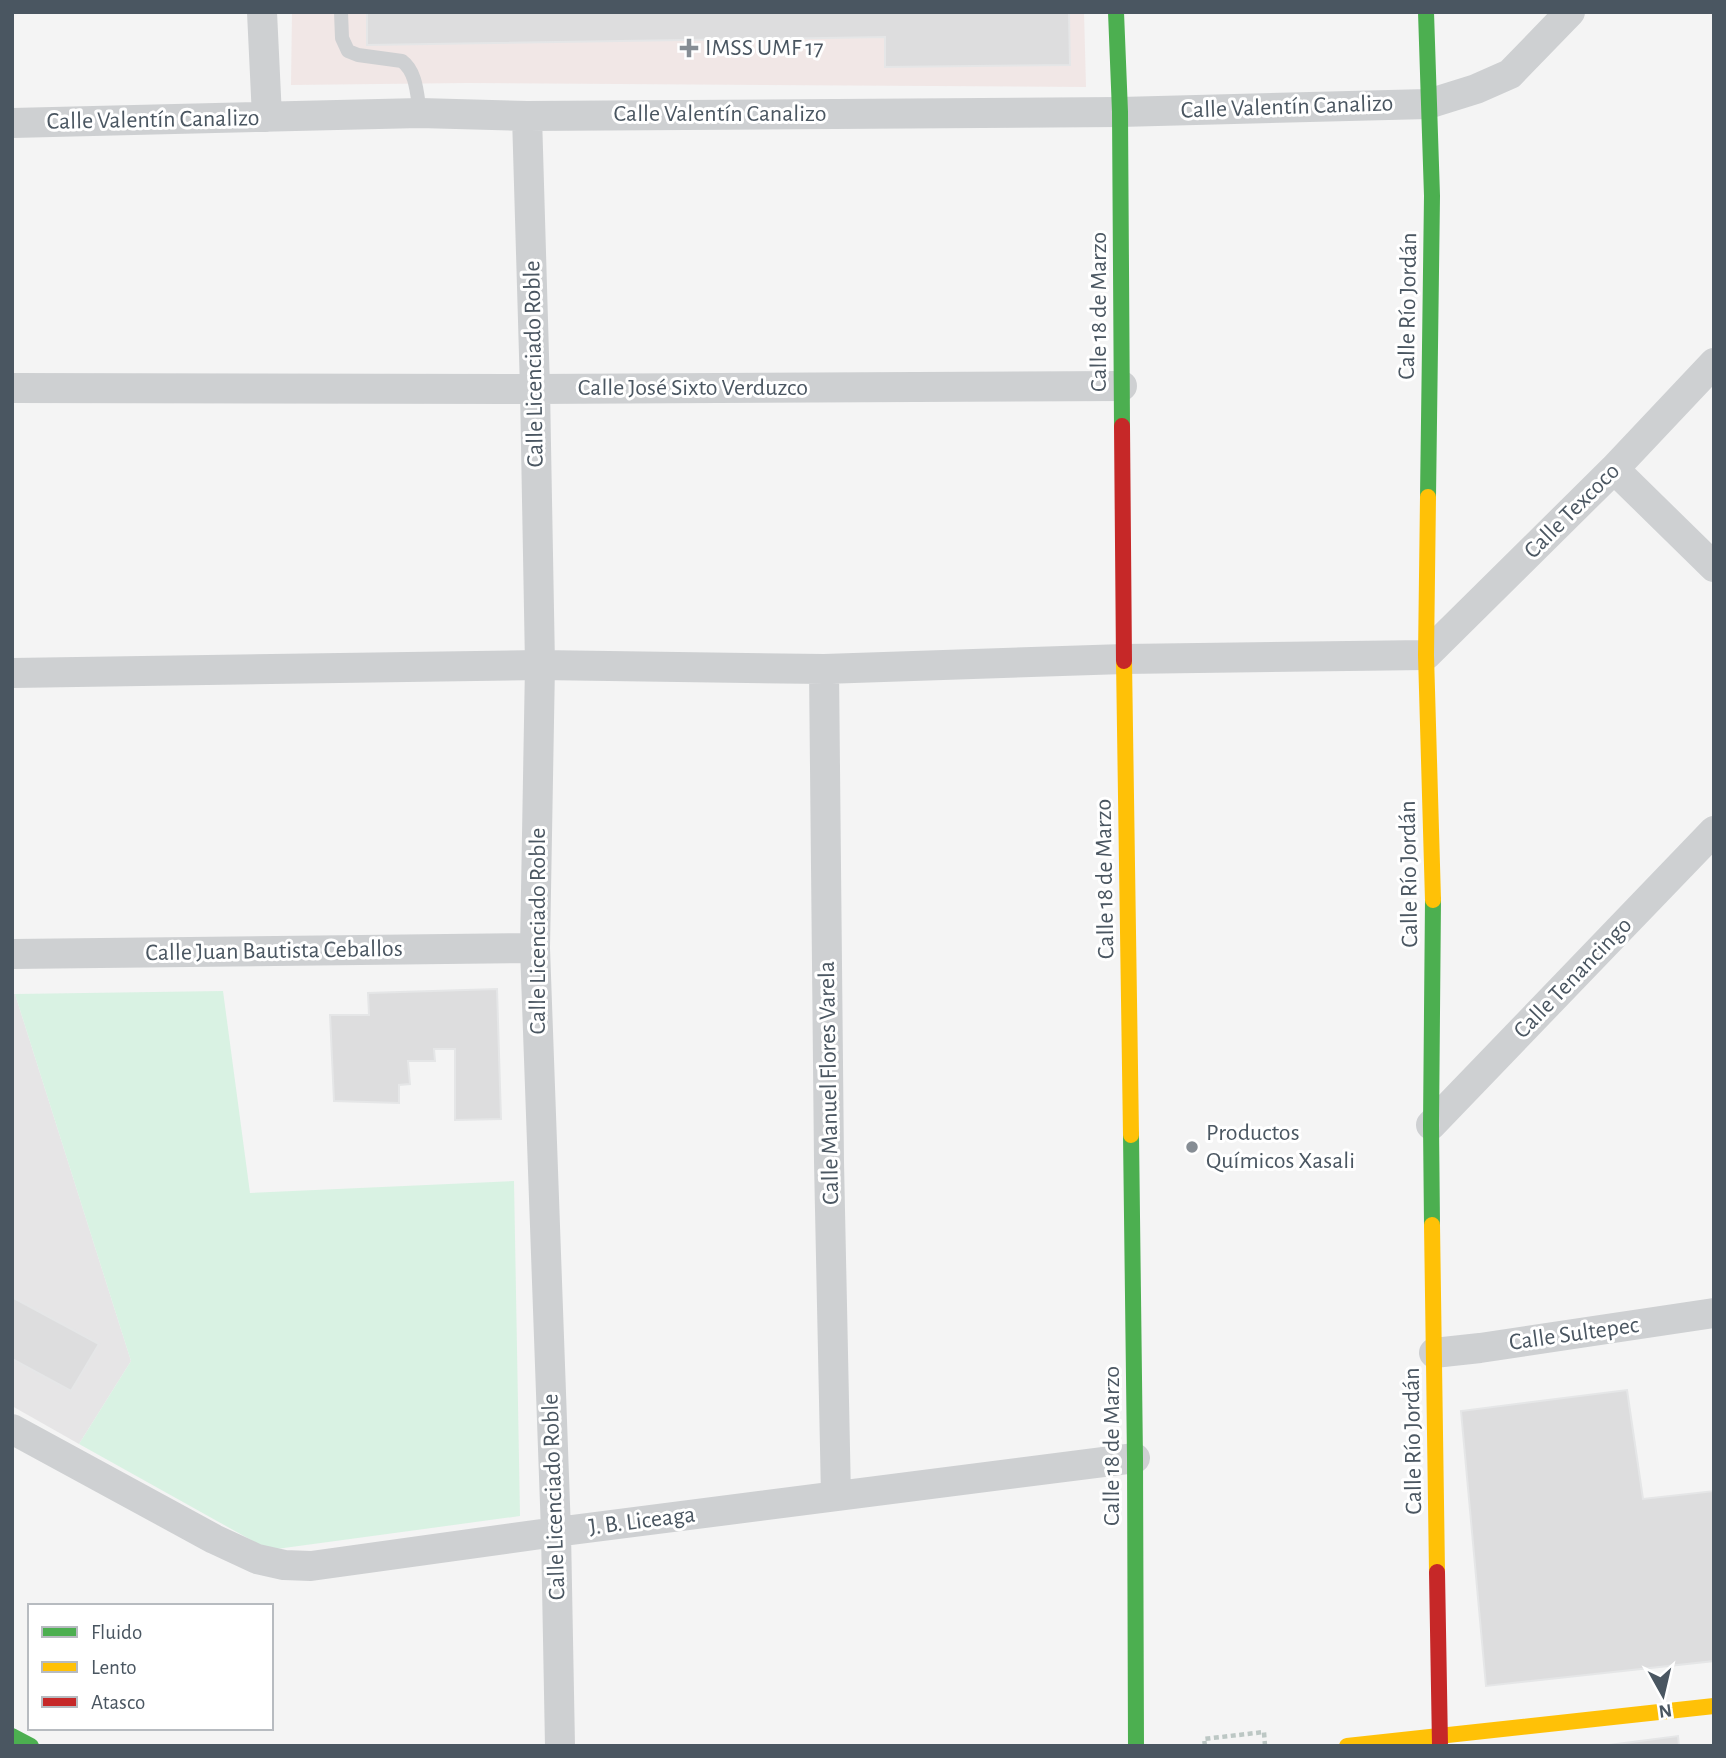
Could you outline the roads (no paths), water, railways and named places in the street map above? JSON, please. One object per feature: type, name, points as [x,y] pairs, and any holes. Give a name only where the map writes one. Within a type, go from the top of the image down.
[{"type":"street","points":[[262,12],[267,117]]},
{"type":"street","name":"Calle 18 de Marzo","points":[[1116,12],[1120,112],[1136,1746]]},
{"type":"street","name":"Calle Río Jordán","points":[[1426,12],[1432,196],[1426,655],[1433,899],[1431,1125],[1439,1740]]},
{"type":"street","name":"Calle Valentín Canalizo","points":[[12,123],[420,113],[527,116],[1120,112],[1428,104],[1476,89],[1510,74],[1570,12]]},
{"type":"street","name":"Calle Licenciado Roble","points":[[527,116],[540,665],[535,948],[556,1532],[560,1746]]},
{"type":"street","name":"Calle Texcoco","points":[[1426,655],[1614,469],[1714,363]]},
{"type":"street","name":"Calle José Sixto Verduzco","points":[[12,388],[1122,386]]},
{"type":"street","points":[[1614,469],[1714,568]]},
{"type":"street","points":[[12,673],[540,665],[824,669],[1124,659],[1426,655]]},
{"type":"street","name":"Calle Manuel Flores Varela","points":[[824,669],[829,1162],[836,1496]]},
{"type":"street","name":"Calle Tenancingo","points":[[1431,1125],[1714,831]]},
{"type":"street","name":"Calle Juan Bautista Ceballos","points":[[12,954],[535,948]]},
{"type":"street","name":"Calle Sultepec","points":[[1434,1353],[1714,1313]]},
{"type":"street","name":"J. B. Liceaga","points":[[12,1429],[214,1539],[257,1559],[284,1565],[311,1566],[1135,1458]]},
{"type":"street","points":[[1347,1746],[1439,1740],[1714,1706]]},
{"type":"street","points":[[12,1736],[30,1746]]},
{"type":"lane","points":[[341,12],[342,38],[348,51],[358,55],[402,61],[408,65],[415,84],[420,113]]},
{"type":"place","name":"IMSS UMF 17","points":[[689,48]]},
{"type":"place","name":"Productos Químicos Xasali","points":[[1192,1147]]}]
